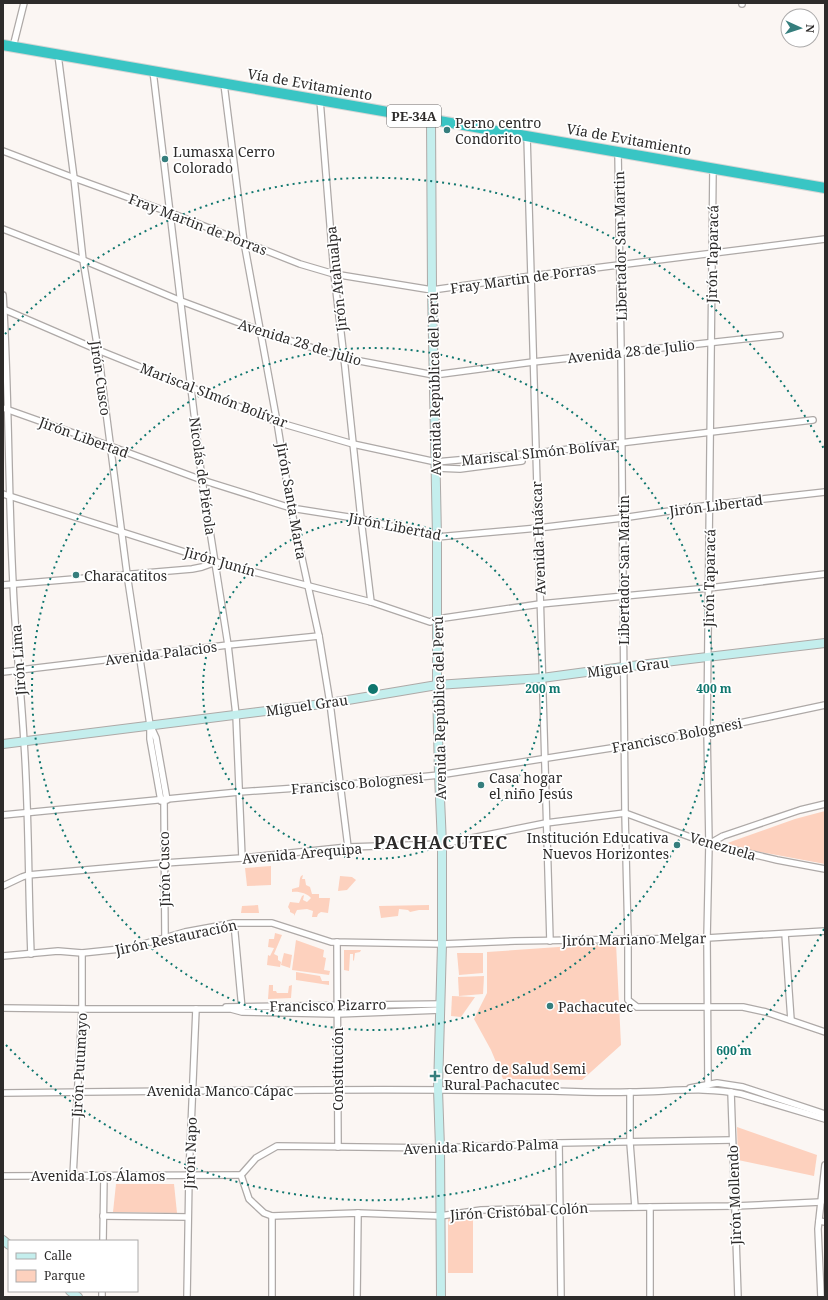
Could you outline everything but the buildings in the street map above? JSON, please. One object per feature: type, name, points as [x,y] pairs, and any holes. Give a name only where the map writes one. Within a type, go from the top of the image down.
[{"type":"highway","name":"Vía de Evitamiento","points":[[8,46],[825,188]]},
{"type":"street","points":[[8,46],[24,3]]},
{"type":"street","name":"Jirón Cusco","points":[[58,55],[83,260],[98,350],[127,574],[150,725],[156,738],[164,800],[165,938]]},
{"type":"street","name":"Nicolás de Piérola","points":[[153,71],[202,480],[216,562],[236,715],[242,858]]},
{"type":"street","name":"Jirón Santa Marta","points":[[224,84],[244,242],[261,331],[291,508],[319,636],[330,703],[348,847]]},
{"type":"street","name":"Jirón Atahualpa","points":[[320,100],[334,274],[371,602]]},
{"type":"street","name":"Avenida República del Perú","points":[[431,119],[432,290],[437,537],[437,685],[442,844],[441,1007],[438,1089],[441,1297]]},
{"type":"street","name":"Avenida Huáscar","points":[[527,136],[550,941]]},
{"type":"street","name":"Fray Martin de Porras","points":[[3,150],[74,178],[171,212],[300,264],[334,274],[432,290],[825,239]]},
{"type":"street","name":"Libertador San Martin","points":[[618,152],[622,352],[624,813],[628,939],[628,1000],[637,1007],[707,1008]]},
{"type":"street","name":"Jirón Taparacá","points":[[709,844],[707,730],[713,168]]},
{"type":"street","name":"Avenida 28 de Julio","points":[[3,229],[83,260],[181,301],[261,331],[344,358],[434,375],[533,362],[780,335]]},
{"type":"street","name":"Jirón Lima","points":[[3,295],[13,584],[28,813],[28,875],[31,954]]},
{"type":"street","name":"Mariscal SImón Bolívar","points":[[3,309],[98,350],[277,422],[353,444],[436,465],[813,420]]},
{"type":"street","name":"Jirón Libertad","points":[[6,409],[202,480],[291,508],[361,519],[437,537],[538,528],[622,518],[710,505],[825,492]]},
{"type":"street","points":[[436,465],[460,469],[522,461]]},
{"type":"street","name":"Jirón Junín","points":[[3,494],[216,562],[371,602],[430,622],[437,619],[540,604],[709,588],[825,574]]},
{"type":"street","points":[[3,585],[197,569],[216,562]]},
{"type":"street","name":"Avenida Palacios","points":[[3,672],[228,645],[319,636]]},
{"type":"street","name":"Miguel Grau","points":[[3,744],[330,703],[437,685],[542,678],[825,643]]},
{"type":"street","name":"Francisco Bolognesi","points":[[3,815],[239,792],[341,785],[439,775],[624,746],[825,705]]},
{"type":"street","points":[[708,1084],[706,938],[709,844],[723,836],[800,810],[825,804]]},
{"type":"street","name":"Venezuela","points":[[624,813],[709,844],[777,860],[825,869]]},
{"type":"street","name":"Avenida Arequipa","points":[[3,886],[22,876],[28,875],[242,858],[348,847],[442,844],[546,823],[624,813]]},
{"type":"street","points":[[234,923],[242,1009]]},
{"type":"street","name":"Jirón Restauración","points":[[3,956],[58,951],[82,954],[130,948],[185,932],[234,923],[272,923],[331,942],[442,944]]},
{"type":"street","name":"Jirón Mariano Melgar","points":[[442,944],[706,938],[825,931]]},
{"type":"street","points":[[785,934],[791,1020]]},
{"type":"street","name":"Constitución","points":[[337,942],[338,1148]]},
{"type":"street","name":"Jirón Putumayo","points":[[73,1176],[82,1009],[82,954]]},
{"type":"street","name":"Francisco Pizarro","points":[[242,1009],[338,1004],[441,1007]]},
{"type":"street","name":"Francisco Pizarro","points":[[3,1008],[216,1009],[230,1006],[242,1009],[337,1014],[441,1007]]},
{"type":"street","points":[[707,1008],[743,1007],[766,1012],[825,1032]]},
{"type":"street","name":"Jirón Napo","points":[[186,1297],[189,1175],[196,1009]]},
{"type":"street","points":[[674,1091],[717,1083],[743,1087],[825,1114]]},
{"type":"street","name":"Avenida Manco Cápac","points":[[3,1093],[193,1090],[438,1089],[630,1092],[674,1091]]},
{"type":"street","points":[[674,1091],[731,1092],[825,1119]]},
{"type":"street","points":[[630,1092],[630,1143],[635,1207]]},
{"type":"street","name":"Jirón Mollendo","points":[[731,1092],[738,1297]]},
{"type":"street","name":"Avenida Ricardo Palma","points":[[242,1175],[256,1158],[277,1146],[338,1148],[440,1148],[732,1140]]},
{"type":"street","points":[[559,1144],[562,1297]]},
{"type":"street","points":[[821,1297],[818,1221],[825,1165]]},
{"type":"street","points":[[103,1240],[104,1175]]},
{"type":"street","points":[[242,1175],[250,1199],[264,1213],[272,1216],[272,1297]]},
{"type":"street","name":"Avenida Los Álamos","points":[[3,1176],[242,1175]]},
{"type":"street","name":"Jirón Cristóbal Colón","points":[[272,1216],[358,1213],[440,1216],[481,1210],[735,1206],[821,1202]]},
{"type":"street","points":[[650,1207],[650,1297]]},
{"type":"street","points":[[357,1297],[358,1213]]},
{"type":"street","points":[[104,1216],[188,1217]]},
{"type":"street","points":[[818,1221],[825,1222]]},
{"type":"street","points":[[818,1229],[825,1230]]},
{"type":"green space","points":[[825,811],[825,864],[728,846],[728,843],[733,841],[795,819]]},
{"type":"green space","points":[[271,866],[271,885],[247,886],[245,868]]},
{"type":"green space","points":[[303,875],[302,879],[305,879],[306,885],[310,887],[312,894],[319,894],[319,898],[330,898],[328,913],[321,912],[317,917],[312,917],[313,911],[307,909],[297,910],[294,916],[294,914],[290,912],[288,907],[290,902],[299,903],[304,895],[303,900],[307,902],[311,898],[302,893],[292,892],[292,889],[299,887],[300,877]]},
{"type":"green space","points":[[340,876],[352,877],[356,880],[347,890],[338,891]]},
{"type":"green space","points":[[258,905],[259,913],[241,913],[242,906]]},
{"type":"green space","points":[[429,905],[429,910],[410,912],[408,910],[399,909],[398,916],[381,918],[379,906]]},
{"type":"green space","points":[[275,933],[282,935],[274,954],[278,956],[278,960],[281,962],[280,967],[267,965],[268,955],[270,956],[274,948],[268,947],[269,939],[274,939]]},
{"type":"green space","points":[[296,940],[324,950],[323,957],[326,958],[324,970],[330,971],[329,975],[292,970]]},
{"type":"green space","name":"Pachacutec","points":[[616,943],[621,1045],[582,1080],[503,1079],[491,1050],[474,1019],[487,993],[487,952]]},
{"type":"green space","points":[[344,950],[361,950],[360,952],[355,953],[353,961],[353,954],[350,954],[349,971],[344,970]]},
{"type":"green space","points":[[284,953],[292,955],[290,968],[281,965]]},
{"type":"green space","points":[[457,953],[483,953],[483,973],[459,975]]},
{"type":"green space","points":[[296,972],[320,976],[322,981],[329,981],[329,985],[296,980]]},
{"type":"green space","points":[[484,976],[483,994],[459,996],[458,977]]},
{"type":"green space","points":[[269,985],[273,985],[273,991],[276,991],[277,993],[288,993],[289,986],[292,985],[291,998],[268,999]]},
{"type":"green space","points":[[452,996],[475,997],[461,1017],[451,1016]]},
{"type":"green space","points":[[737,1127],[817,1155],[814,1176],[738,1160]]},
{"type":"green space","points":[[116,1184],[174,1184],[177,1213],[113,1212]]},
{"type":"green space","points":[[448,1218],[473,1218],[473,1273],[448,1273]]},
{"type":"place","name":"Perno centro Condorito","points":[[447,130]]},
{"type":"place","name":"Lumasxa Cerro Colorado","points":[[165,159]]},
{"type":"place","name":"Characatitos","points":[[76,575]]},
{"type":"place","name":"Casa hogar el niño Jesús","points":[[481,785]]},
{"type":"place","name":"Institución Educativa Nuevos Horizontes","points":[[677,845]]},
{"type":"place","name":"Pachacutec","points":[[550,1006]]},
{"type":"place","name":"Centro de Salud Semi Rural Pachacutec","points":[[435,1076]]},
{"type":"district","name":"PACHACUTEC","points":[[441,842]]}]
